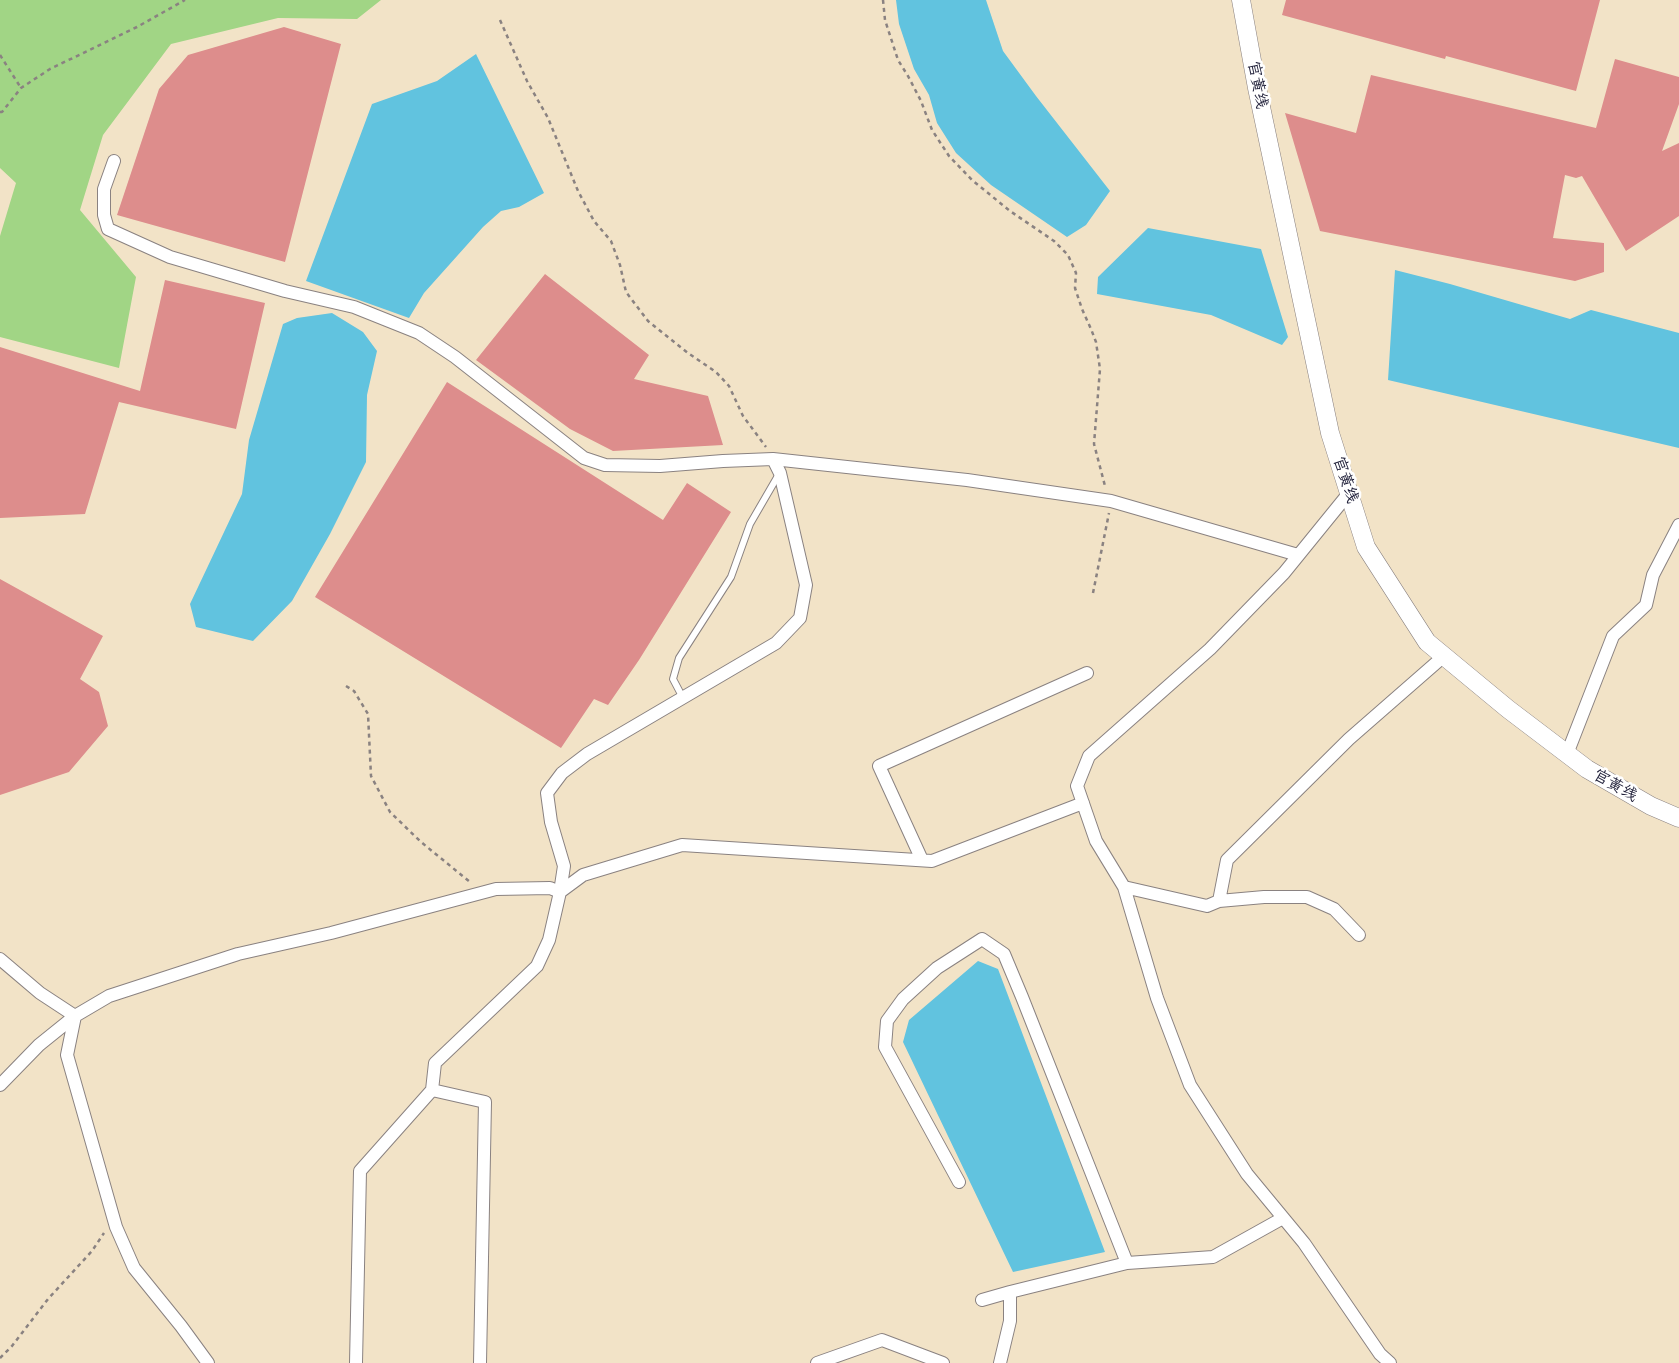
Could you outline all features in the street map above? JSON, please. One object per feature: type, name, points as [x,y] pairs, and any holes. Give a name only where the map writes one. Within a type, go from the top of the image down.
[{"type":"street","name":"官黄线","points":[[1241,0],[1257,88],[1330,433],[1366,547],[1427,642],[1508,709],[1587,770],[1643,802],[1679,818]]},
{"type":"street","points":[[114,162],[104,189],[104,215],[108,229],[170,258],[285,291],[354,308],[419,333],[455,357],[584,458],[605,464],[660,466],[723,460],[773,459],[966,480],[1111,501],[1298,555]]},
{"type":"street","points":[[356,1363],[360,1171],[432,1090],[435,1063],[537,966],[549,940],[564,866],[551,822],[547,793],[562,773],[588,754],[776,643],[800,618],[806,585],[780,473],[773,459]]},
{"type":"street","points":[[1349,493],[1284,573],[1210,649],[1089,756],[1077,786],[1096,841],[1124,887],[1157,998],[1190,1085],[1248,1174],[1304,1243],[1380,1354],[1390,1363]]},
{"type":"street","points":[[1567,754],[1613,636],[1646,605],[1653,575],[1679,525]]},
{"type":"street","points":[[1218,901],[1227,860],[1349,739],[1444,656]]},
{"type":"street","points":[[922,860],[879,766],[1086,673]]},
{"type":"street","points":[[560,892],[584,875],[682,845],[932,861],[1083,803]]},
{"type":"street","points":[[1124,887],[1207,906],[1218,901],[1264,897],[1307,897],[1334,909],[1358,935]]},
{"type":"street","points":[[0,1085],[39,1045],[75,1016],[109,996],[238,954],[331,933],[496,889],[550,888],[560,892]]},
{"type":"street","points":[[959,1182],[885,1047],[887,1021],[903,999],[937,968],[982,939],[1004,954],[1127,1262]]},
{"type":"street","points":[[0,959],[40,992],[75,1016]]},
{"type":"street","points":[[75,1016],[67,1055],[114,1220],[134,1268],[182,1326],[208,1363]]},
{"type":"street","points":[[432,1090],[485,1102],[480,1363]]},
{"type":"street","points":[[982,1300],[1127,1262],[1214,1257],[1283,1218]]},
{"type":"street","points":[[1000,1363],[1010,1321],[1010,1292]]},
{"type":"street","points":[[817,1363],[882,1340],[943,1363]]},
{"type":"lane","points":[[683,698],[673,679],[679,658],[732,577],[750,524],[780,473]]},
{"type":"path","points":[[0,112],[2,112],[21,88],[50,69],[136,27],[185,0]]},
{"type":"path","points":[[882,0],[885,20],[898,60],[921,101],[932,130],[949,156],[972,180],[1010,212],[1054,241],[1068,256],[1076,274],[1075,288],[1096,342],[1100,369],[1094,444],[1102,477],[1111,501],[1093,592]]},
{"type":"path","points":[[500,20],[528,81],[548,118],[578,191],[594,220],[611,241],[620,265],[626,292],[648,321],[688,353],[716,372],[729,386],[742,416],[773,459]]},
{"type":"path","points":[[0,55],[21,88]]},
{"type":"path","points":[[346,686],[354,691],[368,714],[371,776],[390,812],[421,842],[482,893]]},
{"type":"path","points":[[0,1358],[12,1346],[48,1299],[92,1251],[114,1220]]},
{"type":"green space","points":[[0,0],[381,0],[357,19],[278,18],[171,44],[103,135],[80,210],[136,277],[119,368],[0,337],[0,236],[16,183],[0,168]]},
{"type":"water","points":[[896,0],[986,0],[1003,51],[1110,191],[1086,225],[1067,237],[991,185],[956,153],[937,123],[929,95],[914,69],[899,24]]},
{"type":"water","points":[[476,54],[544,193],[519,207],[501,211],[483,227],[424,293],[409,318],[306,281],[372,104],[437,81]]},
{"type":"water","points":[[1148,228],[1261,249],[1288,337],[1282,345],[1211,315],[1097,294],[1098,277]]},
{"type":"water","points":[[1395,270],[1570,319],[1591,310],[1679,333],[1679,448],[1388,380]]},
{"type":"water","points":[[332,313],[363,332],[377,351],[367,395],[366,462],[330,534],[292,601],[253,641],[196,627],[190,604],[242,494],[249,440],[283,324],[297,318]]},
{"type":"water","points":[[978,961],[998,969],[1105,1252],[1013,1272],[903,1042],[909,1020]]},
{"type":"building","points":[[1286,0],[1600,0],[1576,91],[1446,56],[1445,59],[1282,15]]},
{"type":"building","points":[[284,27],[341,44],[285,262],[117,215],[159,89],[188,55]]},
{"type":"building","points":[[1615,59],[1679,77],[1679,104],[1662,151],[1679,143],[1679,216],[1626,251],[1582,176],[1576,178],[1565,175],[1553,238],[1604,243],[1604,272],[1575,281],[1320,231],[1285,113],[1356,133],[1371,75],[1596,128]]},
{"type":"building","points":[[545,274],[649,355],[634,379],[708,396],[723,445],[613,451],[570,429],[476,360]]},
{"type":"building","points":[[165,280],[265,303],[236,429],[119,402],[85,514],[0,518],[0,347],[140,391]]},
{"type":"building","points":[[447,382],[663,520],[687,483],[731,512],[639,660],[608,705],[594,699],[561,748],[315,597]]},
{"type":"building","points":[[0,579],[103,636],[80,679],[99,692],[108,726],[69,772],[0,795]]}]
